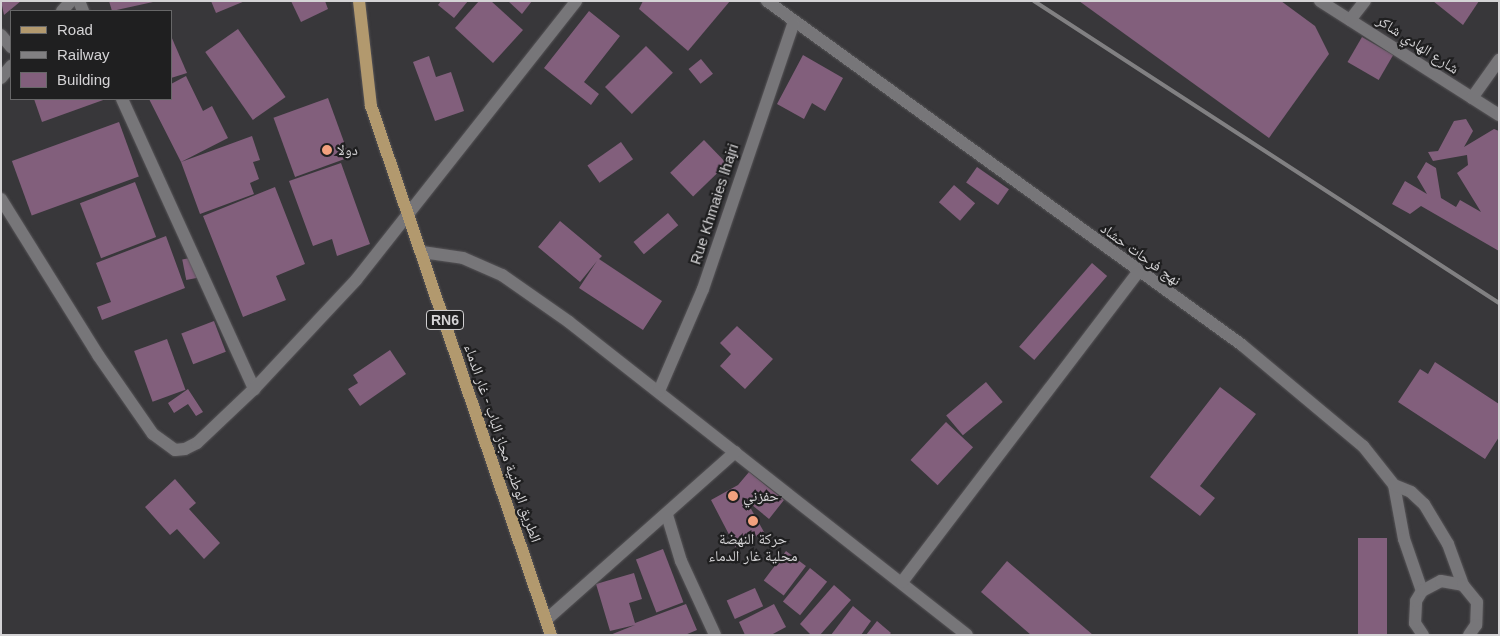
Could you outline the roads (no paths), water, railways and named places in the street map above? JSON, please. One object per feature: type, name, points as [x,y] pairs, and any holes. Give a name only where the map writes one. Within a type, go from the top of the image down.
[{"type":"main road","name":"الطريق الوطنية مجاز الباب - غار الدماء","points":[[359,1],[371,106],[406,218],[422,252],[551,635]]},
{"type":"street","points":[[1,199],[98,355],[166,446],[185,449],[197,443],[254,389],[356,280],[576,1]]},
{"type":"street","name":"نهج فرحات حشاد","points":[[767,1],[793,24],[908,100],[1137,273],[1242,345],[1363,446],[1394,485],[1404,539],[1422,591]]},
{"type":"street","name":"شارع الهادي شاكر","points":[[1320,1],[1499,115]]},
{"type":"street","points":[[1350,20],[1365,1]]},
{"type":"street","name":"Rue Khmaies lhajri","points":[[659,391],[703,289],[793,24]]},
{"type":"street","points":[[1,35],[10,46]]},
{"type":"street","points":[[1472,98],[1499,60]]},
{"type":"street","points":[[1,78],[10,67]]},
{"type":"street","points":[[122,100],[254,389]]},
{"type":"street","points":[[422,252],[462,258],[502,275],[659,391],[967,635]]},
{"type":"street","points":[[902,582],[1137,273]]},
{"type":"street","points":[[546,620],[667,515],[735,452]]},
{"type":"street","points":[[1394,485],[1411,492],[1424,504],[1448,544],[1463,585],[1477,602],[1476,631]]},
{"type":"street","points":[[667,515],[682,561],[715,635]]},
{"type":"street","points":[[1421,634],[1414,612],[1422,591],[1441,580],[1463,585]]},
{"type":"railway","points":[[1034,1],[1499,303]]},
{"type":"place","name":"دولا","points":[[327,150]]},
{"type":"place","name":"حفزني","points":[[733,496]]},
{"type":"place","name":"حركة النهضة محلية غار الدماء","points":[[753,521]]}]
